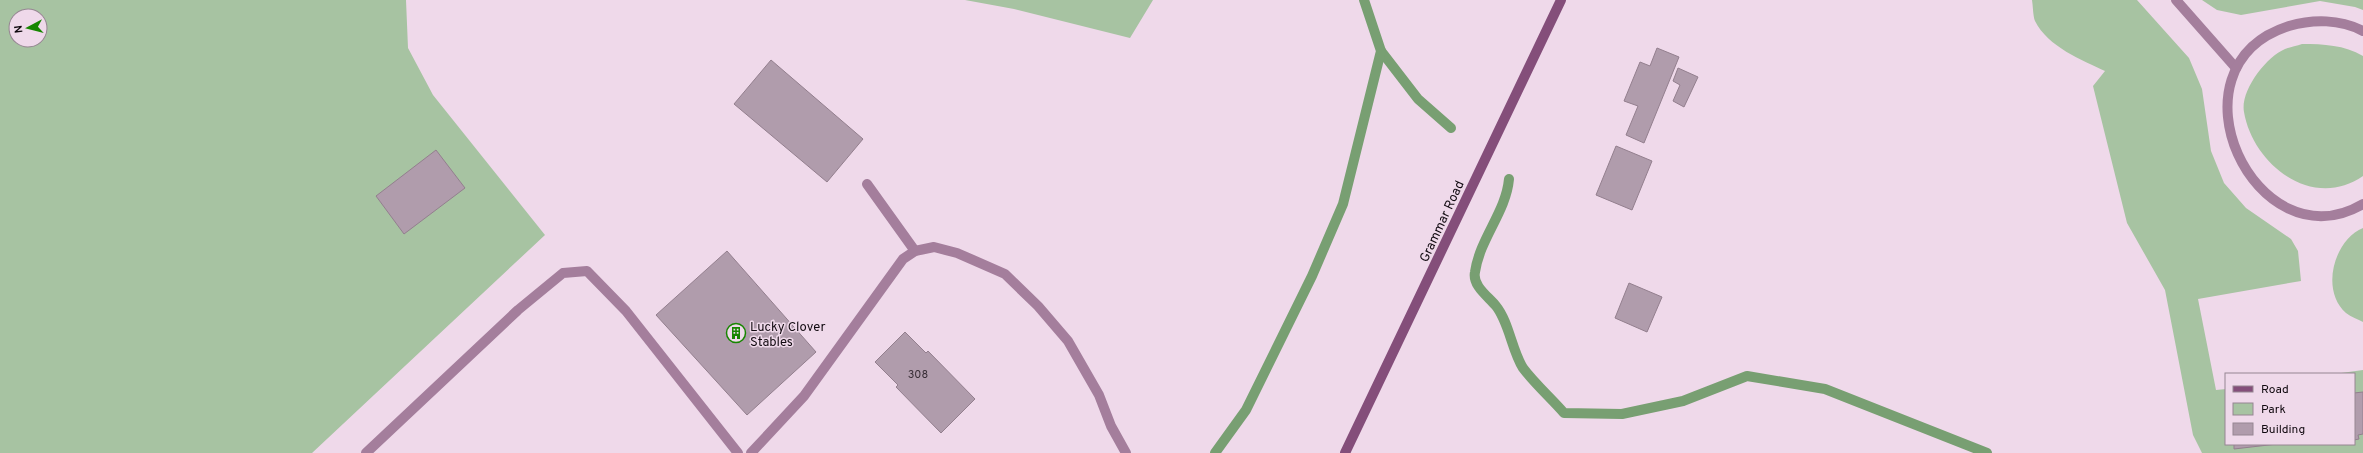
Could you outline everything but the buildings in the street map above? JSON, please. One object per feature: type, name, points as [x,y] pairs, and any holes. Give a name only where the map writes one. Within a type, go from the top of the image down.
[{"type":"street","name":"Grammar Road","points":[[1345,453],[1560,0]]},
{"type":"street","points":[[2176,0],[2236,68]]},
{"type":"street","points":[[2363,31],[2338,22],[2303,22],[2268,35],[2245,55],[2236,68],[2230,87],[2228,123],[2239,160],[2263,192],[2292,209],[2317,216],[2338,215],[2363,204]]},
{"type":"street","points":[[867,184],[915,252]]},
{"type":"street","points":[[751,453],[804,396],[903,259],[915,252],[934,247],[957,253],[1004,274],[1032,301],[1068,341],[1085,368],[1099,394],[1111,426],[1126,453]]},
{"type":"street","points":[[366,453],[518,310],[563,273],[587,271],[631,317],[738,453]]},
{"type":"green space","points":[[0,0],[406,0],[408,48],[433,95],[545,235],[312,453],[0,453]]},
{"type":"green space","points":[[965,0],[1153,0],[1130,38],[1014,9]]},
{"type":"green space","points":[[2032,0],[2137,0],[2189,58],[2202,89],[2211,151],[2224,183],[2246,208],[2291,239],[2298,251],[2301,281],[2198,299],[2216,390],[2225,389],[2225,445],[2355,445],[2355,373],[2341,373],[2363,370],[2363,453],[2202,453],[2193,435],[2165,290],[2127,223],[2093,86],[2105,71],[2066,52],[2048,38],[2035,21]]},
{"type":"green space","points":[[2202,0],[2363,0],[2363,10],[2355,7],[2320,1],[2241,15],[2217,10]]},
{"type":"green space","points":[[2302,44],[2318,44],[2341,47],[2363,56],[2363,176],[2344,185],[2325,188],[2306,185],[2288,177],[2272,165],[2259,149],[2250,131],[2244,112],[2246,94],[2250,85],[2263,67],[2278,53],[2285,49]]},
{"type":"green space","points":[[2363,228],[2363,322],[2346,313],[2338,303],[2334,292],[2332,279],[2338,254],[2344,243],[2353,234]]},
{"type":"waterway","points":[[1215,453],[1246,410],[1312,276],[1343,204],[1381,51],[1364,0]]},
{"type":"waterway","points":[[1381,51],[1418,99],[1451,128]]},
{"type":"waterway","points":[[1509,179],[1503,203],[1478,260],[1475,272],[1476,282],[1478,287],[1496,306],[1504,320],[1523,368],[1564,413],[1622,414],[1683,401],[1747,376],[1825,389],[1987,453]]},
{"type":"place","name":"Lucky Clover Stables","points":[[736,333]]}]
